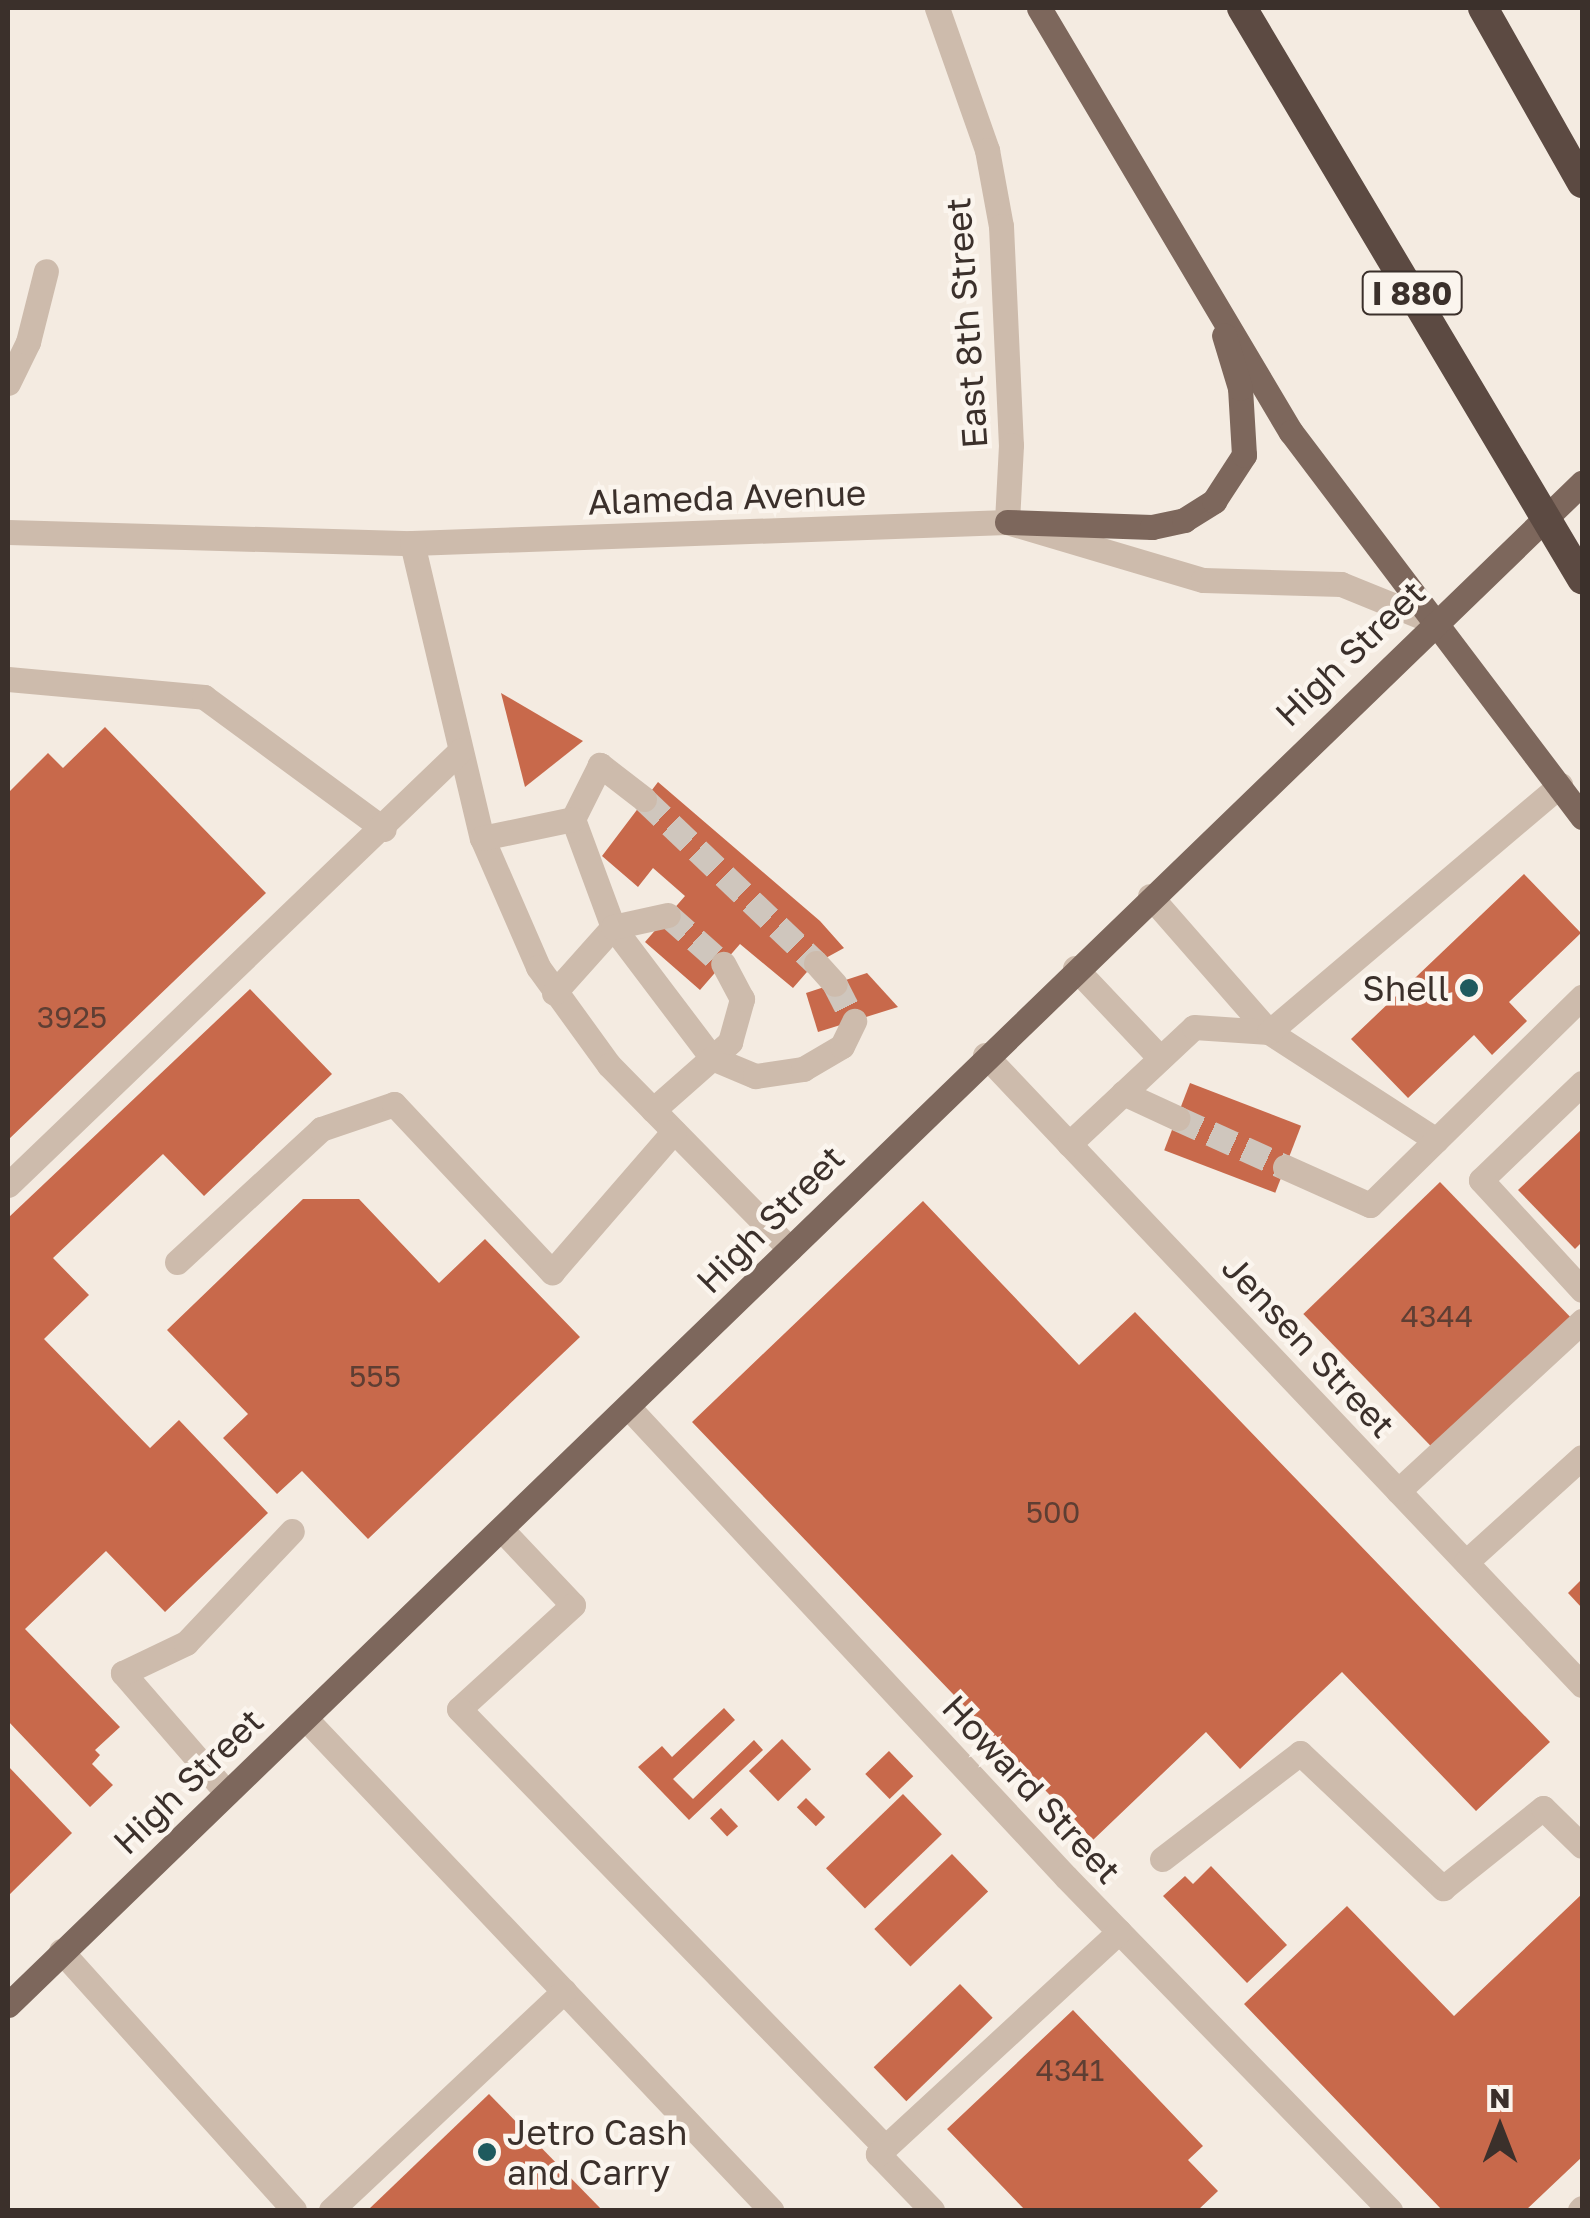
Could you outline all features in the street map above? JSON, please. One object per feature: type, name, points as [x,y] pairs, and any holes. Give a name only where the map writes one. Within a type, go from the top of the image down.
[{"type":"highway","name":"I 880","points":[[1242,8],[1582,578]]},
{"type":"highway","points":[[1482,8],[1582,183]]},
{"type":"main road","points":[[1040,8],[1292,432],[1432,621],[1492,690],[1582,817]]},
{"type":"main road","points":[[1007,522],[1152,527],[1184,520],[1214,501],[1244,454],[1246,421],[1210,292]]},
{"type":"main road","name":"High Street","points":[[8,2005],[629,1408],[1432,621],[1582,483]]},
{"type":"street","name":"East 8th Street","points":[[937,8],[982,133],[1000,226],[1011,445],[1007,522]]},
{"type":"street","points":[[8,384],[28,342],[46,271]]},
{"type":"street","name":"Alameda Avenue","points":[[8,532],[412,542],[1007,522],[1203,580],[1341,584],[1432,621]]},
{"type":"street","points":[[412,542],[482,838],[516,926],[554,992],[653,1110],[790,1249]]},
{"type":"street","points":[[8,679],[204,697],[384,828]]},
{"type":"street","points":[[8,1185],[460,751]]},
{"type":"street","points":[[644,798],[600,765],[573,819],[613,927],[712,1058],[755,1076],[804,1069],[842,1046],[854,1020]]},
{"type":"street","points":[[1069,1144],[1194,1028],[1269,1032],[1560,785]]},
{"type":"street","points":[[482,838],[573,819]]},
{"type":"street","points":[[1150,896],[1269,1032],[1436,1140]]},
{"type":"street","points":[[554,992],[613,927],[668,915]]},
{"type":"street","points":[[816,963],[835,984]]},
{"type":"street","points":[[653,1110],[730,1042],[742,999],[722,964]]},
{"type":"street","points":[[1075,968],[1160,1058]]},
{"type":"street","points":[[1285,1167],[1370,1206],[1582,997]]},
{"type":"street","name":"Jensen Street","points":[[985,1056],[1582,1685]]},
{"type":"street","points":[[1582,1083],[1482,1180],[1582,1290]]},
{"type":"street","points":[[1123,1093],[1177,1118]]},
{"type":"street","points":[[178,1262],[321,1130],[394,1104],[552,1272],[674,1132]]},
{"type":"street","points":[[1398,1491],[1582,1321]]},
{"type":"street","name":"Howard Street","points":[[629,1408],[1119,1932],[1390,2210]]},
{"type":"street","points":[[1466,1562],[1582,1457]]},
{"type":"street","points":[[227,1793],[123,1673],[186,1643],[292,1530]]},
{"type":"street","points":[[502,1530],[573,1604],[460,1709],[885,2148]]},
{"type":"street","points":[[305,1718],[771,2210]]},
{"type":"street","points":[[1162,1859],[1300,1752],[1443,1888],[1543,1808],[1582,1846]]},
{"type":"street","points":[[932,2210],[878,2154],[1119,1932]]},
{"type":"street","points":[[60,1952],[294,2210]]},
{"type":"street","points":[[331,2210],[564,1991]]},
{"type":"building","points":[[501,693],[583,741],[525,787]]},
{"type":"building","points":[[105,727],[266,893],[8,1140],[8,793],[48,753],[63,768]]},
{"type":"building","points":[[658,782],[820,921],[844,948],[813,965],[793,988],[740,944],[700,990],[645,942],[685,896],[653,868],[638,887],[602,856]]},
{"type":"building","points":[[1524,874],[1581,933],[1509,1002],[1527,1021],[1492,1055],[1474,1035],[1408,1098],[1351,1039]]},
{"type":"building","points":[[867,973],[898,1007],[818,1032],[806,993]]},
{"type":"building","points":[[250,989],[332,1074],[204,1196],[163,1154],[53,1258],[89,1295],[44,1339],[150,1448],[179,1420],[268,1513],[165,1612],[106,1551],[25,1629],[120,1727],[95,1750],[100,1755],[92,1764],[113,1785],[90,1807],[8,1721],[8,1218]]},
{"type":"building","points":[[1190,1083],[1301,1126],[1275,1193],[1164,1150]]},
{"type":"building","points":[[1582,1129],[1582,1242],[1575,1249],[1518,1190]]},
{"type":"building","points":[[1440,1182],[1572,1319],[1435,1451],[1303,1314]]},
{"type":"building","points":[[303,1199],[359,1199],[439,1283],[485,1239],[580,1337],[368,1539],[302,1471],[277,1494],[223,1438],[248,1414],[167,1330]]},
{"type":"building","points":[[923,1201],[1079,1365],[1135,1312],[1550,1742],[1476,1811],[1342,1672],[1240,1769],[1206,1732],[1093,1840],[692,1422]]},
{"type":"building","points":[[1582,1579],[1582,1608],[1568,1593]]},
{"type":"building","points":[[724,1708],[735,1720],[673,1779],[693,1799],[754,1740],[763,1750],[689,1820],[638,1767],[662,1746],[672,1757]]},
{"type":"building","points":[[782,1739],[811,1769],[778,1801],[749,1771]]},
{"type":"building","points":[[889,1751],[913,1776],[890,1799],[865,1774]]},
{"type":"building","points":[[8,1766],[72,1833],[8,1896]]},
{"type":"building","points":[[903,1794],[942,1834],[865,1909],[826,1868]]},
{"type":"building","points":[[806,1798],[825,1817],[816,1826],[797,1807]]},
{"type":"building","points":[[721,1808],[738,1826],[727,1837],[710,1818]]},
{"type":"building","points":[[952,1854],[988,1891],[910,1966],[874,1929]]},
{"type":"building","points":[[1211,1866],[1287,1945],[1247,1983],[1163,1896],[1185,1876],[1193,1884]]},
{"type":"building","points":[[1582,1894],[1582,2157],[1526,2210],[1442,2210],[1244,2004],[1347,1906],[1454,2016]]},
{"type":"building","points":[[960,1984],[993,2018],[906,2101],[874,2067]]},
{"type":"building","points":[[1073,2010],[1203,2146],[1188,2160],[1218,2191],[1198,2210],[1025,2210],[947,2129]]},
{"type":"building","name":"Jetro Cash and Carry","points":[[489,2094],[602,2210],[368,2210]]},
{"type":"tunnel","points":[[644,799],[816,963]]},
{"type":"tunnel","points":[[668,915],[723,964]]},
{"type":"tunnel","points":[[835,984],[854,1021]]},
{"type":"tunnel","points":[[1177,1118],[1285,1167]]},
{"type":"place","name":"Shell","points":[[1469,988]]},
{"type":"place","name":"Jetro Cash and Carry","points":[[487,2152]]}]
